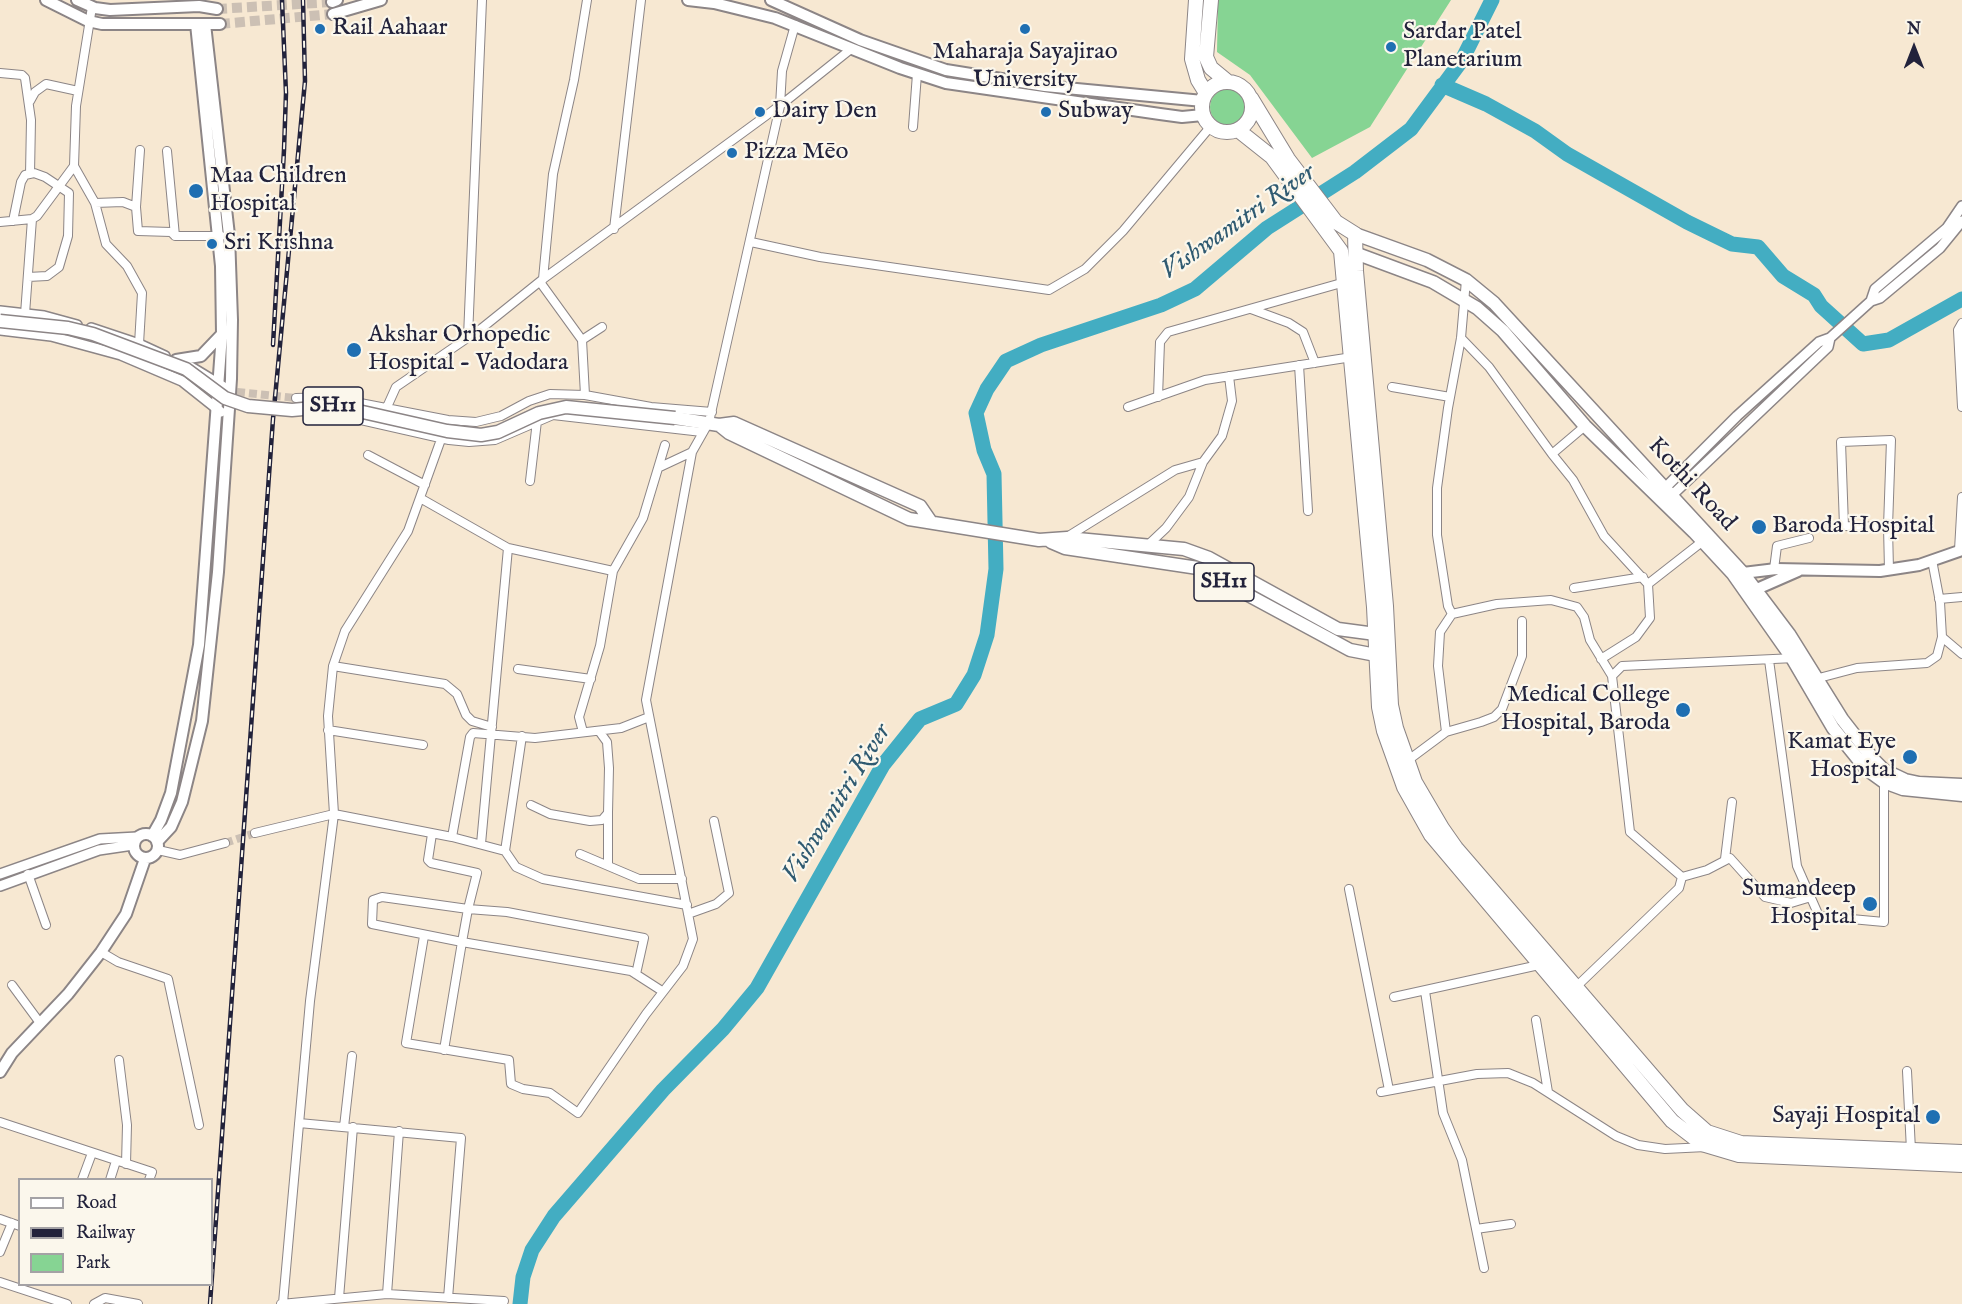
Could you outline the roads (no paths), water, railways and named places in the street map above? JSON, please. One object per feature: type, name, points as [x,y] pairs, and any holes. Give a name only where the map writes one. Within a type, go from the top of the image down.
[{"type":"highway","points":[[1196,0],[1192,59],[1206,109],[1224,132],[1238,130],[1252,113],[1251,98]]},
{"type":"highway","points":[[1211,0],[1206,57],[1211,68],[1228,82],[1243,87],[1251,98],[1284,163],[1335,226],[1345,282],[1381,634]]},
{"type":"highway","points":[[1206,109],[1212,87],[1228,82]]},
{"type":"highway","points":[[1238,130],[1284,163]]},
{"type":"highway","points":[[1335,226],[1355,234],[1382,654],[1391,705],[1415,782],[1456,848],[1688,1116],[1707,1132],[1741,1143],[1962,1152]]},
{"type":"highway","points":[[1340,248],[1355,253]]},
{"type":"highway","points":[[1382,654],[1378,696],[1384,730],[1404,787],[1422,822],[1446,856],[1672,1121],[1684,1132],[1712,1147],[1739,1155],[1962,1165]]},
{"type":"main road","points":[[46,0],[88,21],[102,24],[220,24]]},
{"type":"main road","points":[[77,0],[92,7],[110,10],[199,3],[218,9]]},
{"type":"main road","points":[[333,14],[381,0]]},
{"type":"main road","points":[[688,0],[714,3],[795,25],[917,74],[970,87],[1182,117],[1206,109]]},
{"type":"main road","points":[[771,0],[860,40],[946,70],[1206,109]]},
{"type":"main road","points":[[145,859],[153,856],[161,820],[171,793],[199,645],[222,412],[233,391],[232,320],[201,24]]},
{"type":"main road","name":"Kothi Road","points":[[1355,234],[1427,260],[1466,280],[1509,317],[1703,541],[1740,575]]},
{"type":"main road","points":[[156,842],[171,827],[182,802],[202,720],[218,572],[222,412],[219,384],[224,236]]},
{"type":"main road","name":"Kothi Road","points":[[1355,253],[1410,272],[1463,298],[1503,331],[1585,426],[1664,496],[1740,575],[1797,658],[1810,682],[1884,776],[1919,783],[1962,785]]},
{"type":"main road","name":"SH11","points":[[0,321],[68,328],[93,334],[186,369],[225,398],[248,406],[292,410],[336,406],[481,435],[498,432],[539,413],[566,406],[734,423],[920,506],[937,523],[1044,541],[1065,548],[1198,568],[1350,650],[1382,654]]},
{"type":"main road","points":[[176,360],[201,356],[222,334]]},
{"type":"main road","points":[[1044,541],[1065,538],[1184,549],[1200,553],[1338,628],[1381,634]]},
{"type":"main road","points":[[1740,575],[1774,569],[1889,570],[1919,565],[1960,550]]},
{"type":"main road","points":[[1751,592],[1802,570]]},
{"type":"main road","points":[[1884,776],[1904,789],[1962,796]]},
{"type":"main road","points":[[145,859],[135,853],[135,841],[144,834],[156,842]]},
{"type":"main road","points":[[0,1072],[12,1053],[101,952],[126,914],[145,859]]},
{"type":"street","points":[[468,337],[482,0]]},
{"type":"street","points":[[585,395],[582,340],[541,280],[553,174],[576,70],[587,0]]},
{"type":"street","points":[[614,229],[641,0]]},
{"type":"street","points":[[92,7],[78,91],[74,166],[94,203],[106,244],[128,266],[142,293],[139,344]]},
{"type":"street","points":[[424,936],[406,1043],[509,1060],[511,1084],[523,1089],[550,1093],[578,1113],[662,991],[682,966],[693,939],[646,700],[692,452],[702,432],[713,420],[780,106],[782,71],[795,25]]},
{"type":"street","points":[[387,407],[396,387],[468,337],[541,280],[780,106],[851,49]]},
{"type":"street","points":[[0,73],[22,75],[25,78],[30,100],[30,174]]},
{"type":"street","points":[[913,127],[917,74]]},
{"type":"street","points":[[30,100],[35,92],[46,84],[78,91]]},
{"type":"street","points":[[751,242],[820,257],[1049,290],[1085,269],[1123,231],[1206,109]]},
{"type":"street","points":[[140,150],[136,207],[138,231],[171,232],[175,236],[224,236]]},
{"type":"street","points":[[167,151],[175,236]]},
{"type":"street","points":[[0,222],[32,219],[37,216],[74,166]]},
{"type":"street","points":[[13,221],[21,182],[26,175],[45,177],[69,194],[68,236],[64,255],[53,274],[28,278]]},
{"type":"street","points":[[94,203],[123,202],[136,207]]},
{"type":"street","points":[[1871,301],[1875,289],[1947,228],[1962,206]]},
{"type":"street","points":[[25,314],[32,219]]},
{"type":"street","points":[[1664,496],[1737,416],[1819,342],[1830,338],[1871,301],[1880,298],[1940,248],[1962,221]]},
{"type":"street","points":[[1452,614],[1448,606],[1437,535],[1437,488],[1461,338],[1466,280]]},
{"type":"street","points":[[1158,397],[1163,335],[1177,328],[1345,282]]},
{"type":"street","points":[[1249,308],[1289,323],[1303,332],[1315,363]]},
{"type":"street","points":[[0,311],[25,314],[105,332],[176,360],[233,391]]},
{"type":"street","points":[[1962,323],[1958,330],[1962,406]]},
{"type":"street","points":[[582,340],[602,327]]},
{"type":"street","points":[[0,330],[51,336],[131,359],[182,381],[222,412]]},
{"type":"street","points":[[1461,338],[1489,367],[1573,480],[1604,536],[1646,581],[1650,618],[1636,636],[1601,659]]},
{"type":"street","points":[[1664,496],[1828,347],[1830,338]]},
{"type":"street","points":[[1128,407],[1205,380],[1352,357]]},
{"type":"street","points":[[1299,365],[1308,511]]},
{"type":"street","points":[[1148,545],[1166,528],[1189,497],[1203,462],[1222,436],[1232,401],[1229,376]]},
{"type":"street","points":[[1392,387],[1450,397]]},
{"type":"street","points":[[296,398],[329,397],[448,420],[476,422],[501,416],[529,400],[550,393],[585,395],[713,420]]},
{"type":"street","points":[[330,413],[442,438],[486,442],[554,416],[702,432]]},
{"type":"street","points":[[448,420],[408,531],[345,631],[333,666],[328,730],[334,814],[310,1001],[281,1304],[387,1294],[504,1301]]},
{"type":"street","points":[[530,481],[537,421]]},
{"type":"street","points":[[1552,454],[1585,426]]},
{"type":"street","points":[[1888,528],[1844,526],[1841,442],[1891,440],[1889,570]]},
{"type":"street","points":[[583,732],[579,717],[600,646],[613,571],[643,518],[665,445]]},
{"type":"street","points":[[660,467],[692,452]]},
{"type":"street","points":[[368,455],[425,485]]},
{"type":"street","points":[[1065,538],[1175,470],[1203,462]]},
{"type":"street","points":[[420,498],[508,548],[613,571]]},
{"type":"street","points":[[1960,550],[1962,498]]},
{"type":"street","points":[[1774,569],[1777,546],[1809,537]]},
{"type":"street","points":[[1574,588],[1646,581],[1703,541]]},
{"type":"street","points":[[481,844],[508,548]]},
{"type":"street","points":[[1810,682],[1857,668],[1927,663],[1937,656],[1942,637],[1939,599],[1932,560]]},
{"type":"street","points":[[1939,599],[1962,597]]},
{"type":"street","points":[[1446,732],[1441,708],[1438,654],[1440,632],[1452,614],[1497,604],[1551,600],[1577,607],[1584,617],[1590,640],[1612,676],[1630,832],[1682,878]]},
{"type":"street","points":[[1407,761],[1446,732],[1494,717],[1502,709],[1520,663],[1522,621]]},
{"type":"street","points":[[1942,637],[1962,654]]},
{"type":"street","points":[[1612,676],[1622,666],[1797,658]]},
{"type":"street","points":[[1769,660],[1797,866],[1819,916],[1884,922],[1884,776]]},
{"type":"street","points":[[333,666],[446,684],[457,694],[466,715],[471,720],[492,730],[522,736],[536,738],[621,728],[649,717]]},
{"type":"street","points":[[518,669],[591,679]]},
{"type":"street","points":[[328,730],[423,745]]},
{"type":"street","points":[[453,837],[470,737],[473,733],[492,730]]},
{"type":"street","points":[[599,730],[606,742],[608,864]]},
{"type":"street","points":[[505,851],[522,736]]},
{"type":"street","points":[[1725,859],[1732,801]]},
{"type":"street","points":[[531,805],[550,814],[590,821],[602,820],[608,813]]},
{"type":"street","points":[[255,833],[334,814],[481,844],[505,851],[516,867],[543,879],[688,910],[716,904],[729,893],[714,821]]},
{"type":"street","points":[[432,834],[428,860],[431,863],[477,873],[468,909],[444,1050]]},
{"type":"street","points":[[0,874],[100,839],[135,841]]},
{"type":"street","points":[[0,886],[28,874],[135,841]]},
{"type":"street","points":[[156,842],[180,855],[225,843]]},
{"type":"street","points":[[580,854],[608,864],[613,869],[632,874],[639,879],[682,879]]},
{"type":"street","points":[[1682,878],[1707,870],[1730,858],[1765,897],[1791,903],[1810,897]]},
{"type":"street","points":[[28,874],[46,925]]},
{"type":"street","points":[[1576,987],[1679,888],[1682,878]]},
{"type":"street","points":[[1349,889],[1385,1091],[1477,1074],[1508,1073],[1548,1092],[1616,1137],[1638,1145],[1665,1149],[1712,1147],[1724,1139]]},
{"type":"street","points":[[636,975],[644,938],[495,910],[468,909],[382,897],[374,900],[372,924],[424,936],[631,971],[636,975],[662,991]]},
{"type":"street","points":[[101,952],[118,962],[168,979],[199,1125]]},
{"type":"street","points":[[1394,997],[1539,965]]},
{"type":"street","points":[[12,985],[40,1023]]},
{"type":"street","points":[[1425,991],[1443,1113],[1462,1160],[1484,1268]]},
{"type":"street","points":[[1536,1020],[1548,1092]]},
{"type":"street","points":[[339,1298],[352,1056]]},
{"type":"street","points":[[119,1060],[127,1125],[126,1164]]},
{"type":"street","points":[[1907,1071],[1911,1150]]},
{"type":"street","points":[[0,1122],[152,1172],[149,1178]]},
{"type":"street","points":[[300,1122],[461,1138],[448,1298]]},
{"type":"street","points":[[387,1294],[399,1131]]},
{"type":"street","points":[[82,1178],[92,1153]]},
{"type":"street","points":[[110,1178],[116,1161]]},
{"type":"street","points":[[0,1219],[16,1225],[0,1252]]},
{"type":"street","points":[[1476,1229],[1511,1224]]},
{"type":"street","points":[[0,1282],[67,1304]]},
{"type":"street","points":[[94,1304],[105,1298],[138,1304]]},
{"type":"waterway","name":"Vishwamitri River","points":[[520,1304],[523,1277],[532,1250],[554,1216],[663,1090],[723,1029],[757,988],[883,765],[920,719],[956,704],[974,675],[987,635],[996,569],[994,474],[984,450],[976,413],[987,389],[1006,361],[1041,345],[1161,305],[1195,289],[1267,228],[1355,172],[1411,129],[1462,60],[1492,0]]},
{"type":"waterway","points":[[1442,85],[1486,104],[1535,131],[1567,154],[1687,222],[1732,244],[1758,247],[1783,276],[1814,295],[1821,306],[1863,344],[1889,340],[1962,299]]},
{"type":"tunnel","points":[[217,9],[332,2]]},
{"type":"tunnel","points":[[220,24],[333,14]]},
{"type":"tunnel","points":[[237,392],[296,398]]},
{"type":"tunnel","points":[[225,843],[255,833]]},
{"type":"railway","points":[[273,345],[286,93],[282,0]]},
{"type":"railway","points":[[213,1262],[273,419],[305,81],[303,0]]},
{"type":"railway","points":[[210,1304],[211,1286]]},
{"type":"place","name":"Rail Aahaar","points":[[320,29]]},
{"type":"place","name":"Maharaja Sayajirao University","points":[[1025,29]]},
{"type":"place","name":"Sardar Patel Planetarium","points":[[1391,47]]},
{"type":"place","name":"Dairy Den","points":[[760,112]]},
{"type":"place","name":"Subway","points":[[1046,112]]},
{"type":"place","name":"Pizza Mēo","points":[[732,153]]},
{"type":"place","name":"Maa Children Hospital","points":[[196,191]]},
{"type":"place","name":"Sri Krishna","points":[[212,244]]},
{"type":"place","name":"Akshar Orhopedic Hospital - Vadodara","points":[[354,350]]},
{"type":"place","name":"Baroda Hospital","points":[[1759,527]]},
{"type":"place","name":"Medical College Hospital, Baroda","points":[[1683,710]]},
{"type":"place","name":"Kamat Eye Hospital","points":[[1910,757]]},
{"type":"place","name":"Sumandeep Hospital","points":[[1870,904]]},
{"type":"place","name":"Sayaji Hospital","points":[[1933,1117]]}]
